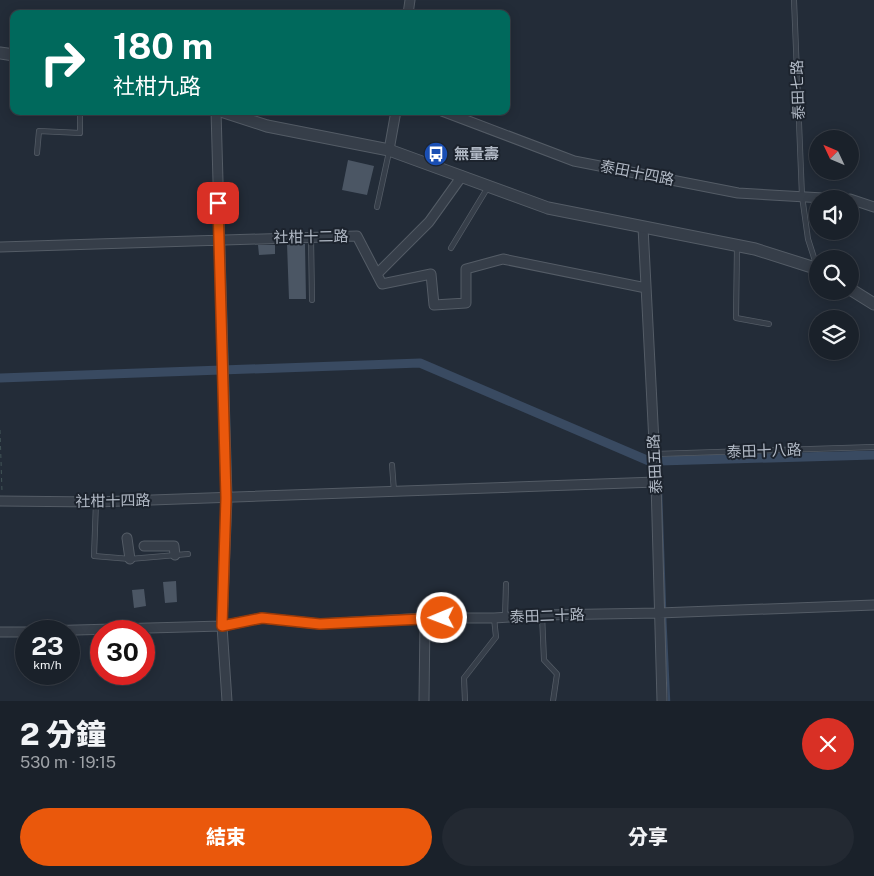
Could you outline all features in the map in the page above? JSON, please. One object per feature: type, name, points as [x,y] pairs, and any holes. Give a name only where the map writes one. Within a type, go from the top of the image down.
[{"type":"street","points":[[216,115],[226,498],[222,626],[227,701]]},
{"type":"street","points":[[233,115],[267,126],[389,150],[548,208],[737,247],[755,249],[809,266]]},
{"type":"street","points":[[389,150],[395,115]]},
{"type":"street","name":"泰田十四路","points":[[453,115],[574,161],[738,193],[809,197]]},
{"type":"street","points":[[462,176],[429,222],[377,274],[382,284],[431,274],[434,305],[466,303],[466,269],[503,259],[646,288]]},
{"type":"street","points":[[859,203],[874,207]]},
{"type":"street","name":"泰田五路","points":[[642,227],[655,454],[662,701]]},
{"type":"street","name":"社柑十二路","points":[[0,247],[357,236],[377,274]]},
{"type":"street","points":[[859,295],[874,304]]},
{"type":"street","name":"社柑十四路","points":[[1,501],[96,502],[656,482]]},
{"type":"street","points":[[127,538],[130,559]]},
{"type":"street","points":[[144,546],[174,546],[175,555]]},
{"type":"street","name":"泰田二十路","points":[[80,630],[222,626],[262,618],[320,624],[425,618],[505,618],[542,615],[659,613],[874,605]]},
{"type":"street","points":[[424,701],[425,618]]},
{"type":"street","points":[[0,632],[15,632]]},
{"type":"lane","name":"泰田七路","points":[[794,0],[802,196],[808,239],[812,250]]},
{"type":"lane","points":[[37,153],[39,131],[80,133],[80,115]]},
{"type":"lane","points":[[377,207],[389,150]]},
{"type":"lane","points":[[451,248],[489,186]]},
{"type":"lane","points":[[311,238],[312,300]]},
{"type":"lane","points":[[737,247],[736,318],[769,324]]},
{"type":"lane","name":"泰田十八路","points":[[655,454],[874,447]]},
{"type":"lane","points":[[392,465],[394,492]]},
{"type":"lane","points":[[96,502],[94,556],[130,559],[188,554]]},
{"type":"lane","points":[[505,618],[506,584]]},
{"type":"lane","points":[[542,615],[544,660],[557,674],[553,701]]},
{"type":"lane","points":[[465,701],[464,678],[496,637],[494,618]]},
{"type":"path","points":[[0,430],[1,501]]},
{"type":"building","points":[[348,160],[374,166],[367,195],[342,190]]},
{"type":"building","points":[[287,244],[305,244],[306,299],[289,299]]},
{"type":"building","points":[[258,245],[275,245],[275,254],[259,255]]},
{"type":"building","points":[[176,581],[177,602],[165,603],[163,582]]},
{"type":"building","points":[[144,589],[146,606],[134,608],[132,590]]},
{"type":"waterway","points":[[0,378],[420,363],[649,461]]},
{"type":"waterway","points":[[659,461],[874,455]]},
{"type":"waterway","points":[[659,462],[660,472]]},
{"type":"waterway","points":[[661,493],[665,610]]},
{"type":"waterway","points":[[665,615],[669,701]]},
{"type":"place","name":"無量壽","points":[[436,154]]},
{"type":"route","points":[[218,203],[226,498],[222,626],[262,618],[320,624],[442,618]]}]
